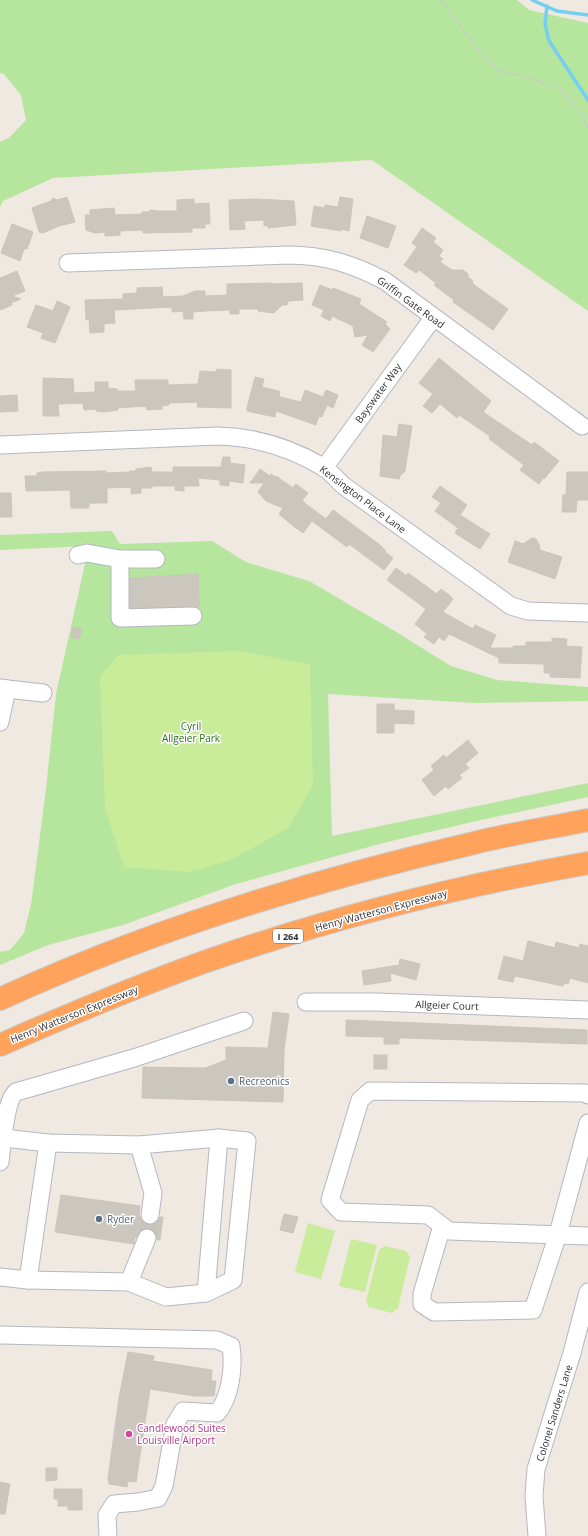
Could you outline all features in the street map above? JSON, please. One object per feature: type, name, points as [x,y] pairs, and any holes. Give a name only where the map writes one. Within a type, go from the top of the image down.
[{"type":"highway","points":[[0,999],[103,956],[259,901],[395,862],[471,843],[588,820]]},
{"type":"highway","name":"Henry Watterson Expressway","points":[[0,1045],[117,995],[207,961],[422,898],[490,882],[588,863]]},
{"type":"street","name":"Griffin Gate Road","points":[[68,263],[288,254],[325,257],[364,270],[385,281],[433,318],[582,426]]},
{"type":"street","name":"Bayswater Way","points":[[324,468],[433,318]]},
{"type":"street","name":"Kensington Place Lane","points":[[0,445],[218,436],[236,437],[273,445],[324,468],[344,486],[511,606],[528,611],[588,613]]},
{"type":"street","points":[[78,555],[87,553],[120,559],[156,559]]},
{"type":"street","points":[[120,559],[120,618],[193,616]]},
{"type":"street","points":[[0,722],[4,689],[43,693]]},
{"type":"street","name":"Allgeier Court","points":[[306,1002],[376,1002],[588,1010]]},
{"type":"street","points":[[0,1162],[8,1109],[13,1094],[134,1058],[244,1021]]},
{"type":"street","points":[[588,1095],[585,1093],[370,1090],[360,1100],[330,1200],[341,1212],[428,1215],[449,1231],[588,1236]]},
{"type":"street","points":[[442,1226],[422,1294],[422,1304],[434,1312],[533,1310],[558,1234],[588,1123]]},
{"type":"street","points":[[0,1277],[28,1280],[129,1282],[166,1297],[206,1293],[233,1280],[247,1141],[219,1138],[139,1146],[48,1143],[4,1138]]},
{"type":"street","points":[[206,1293],[219,1138]]},
{"type":"street","points":[[28,1280],[48,1143]]},
{"type":"street","points":[[139,1146],[153,1192],[150,1215]]},
{"type":"street","points":[[129,1282],[147,1238]]},
{"type":"street","name":"Colonel Sanders Lane","points":[[537,1536],[534,1496],[536,1469],[572,1353],[588,1292]]},
{"type":"street","points":[[0,1335],[218,1340],[231,1346],[233,1361],[225,1404],[217,1413],[183,1411],[175,1424],[164,1486],[158,1498],[138,1502],[114,1504],[107,1515],[108,1536]]},
{"type":"path","points":[[441,0],[485,58],[501,72],[532,79],[560,89],[580,112],[588,128]]},
{"type":"green space","points":[[0,0],[517,0],[529,10],[588,23],[588,311],[372,160],[53,178],[3,201],[0,207],[0,142],[9,138],[26,120],[21,95],[4,74],[0,73]]},
{"type":"green space","name":"Cyril Allgeier Park","points":[[112,531],[120,544],[212,541],[246,562],[309,581],[451,666],[497,680],[588,687],[588,701],[474,703],[328,694],[332,836],[588,783],[588,797],[383,843],[233,885],[123,925],[48,945],[0,965],[0,952],[10,950],[24,933],[31,905],[46,789],[56,694],[89,546],[0,550],[0,535]]},
{"type":"green space","points":[[238,651],[310,664],[313,786],[288,828],[231,860],[189,872],[124,867],[105,808],[100,676],[119,655]]},
{"type":"green space","points":[[308,1223],[335,1231],[321,1279],[295,1272]]},
{"type":"green space","points":[[351,1239],[377,1245],[365,1292],[339,1286]]},
{"type":"green space","points":[[385,1246],[406,1251],[410,1257],[398,1308],[392,1313],[369,1307],[366,1301],[379,1250]]},
{"type":"building","points":[[67,197],[75,222],[59,226],[43,233],[39,232],[32,208],[51,201],[53,198],[57,200]]},
{"type":"building","points":[[340,197],[353,199],[349,231],[311,226],[314,206],[325,208],[325,205],[338,207]]},
{"type":"building","points":[[194,199],[194,204],[209,203],[210,224],[205,224],[205,228],[192,228],[192,232],[143,233],[142,230],[120,231],[120,235],[105,236],[105,232],[95,233],[86,230],[85,215],[90,215],[90,210],[114,208],[115,215],[142,214],[142,212],[149,212],[150,210],[177,211],[177,200]]},
{"type":"building","points":[[256,199],[294,201],[296,225],[268,228],[268,225],[264,226],[264,220],[244,221],[245,229],[230,230],[229,200]]},
{"type":"building","points":[[367,216],[396,226],[388,248],[360,238]]},
{"type":"building","points":[[12,224],[33,232],[27,249],[24,249],[20,261],[1,253]]},
{"type":"building","points":[[422,228],[436,238],[433,242],[443,250],[439,256],[443,259],[440,262],[452,270],[463,270],[468,274],[468,277],[472,280],[473,284],[508,309],[493,330],[453,302],[454,300],[434,285],[436,283],[419,270],[416,273],[404,265],[417,247],[412,243]]},
{"type":"building","points":[[17,271],[25,291],[12,296],[21,299],[0,310],[0,278]]},
{"type":"building","points":[[302,283],[303,300],[288,301],[287,305],[282,305],[274,313],[258,311],[258,309],[239,309],[239,314],[230,314],[230,310],[206,311],[193,312],[193,319],[184,319],[183,311],[172,312],[172,307],[114,310],[115,323],[104,324],[104,332],[90,333],[89,319],[86,320],[85,300],[123,299],[123,294],[137,293],[137,288],[162,287],[163,297],[183,296],[195,291],[205,291],[205,296],[227,295],[227,284]]},
{"type":"building","points":[[320,285],[332,290],[333,288],[361,299],[359,304],[387,322],[385,324],[390,329],[373,352],[362,345],[368,335],[355,337],[353,326],[332,316],[330,321],[321,316],[324,310],[312,305]]},
{"type":"building","points":[[57,301],[70,307],[55,343],[41,338],[43,333],[27,327],[36,305],[53,311]]},
{"type":"building","points":[[439,358],[491,401],[483,412],[532,445],[534,442],[559,461],[539,484],[520,470],[524,465],[489,439],[490,436],[459,415],[457,418],[440,404],[432,413],[423,406],[433,394],[419,383]]},
{"type":"building","points":[[217,369],[231,370],[231,408],[197,407],[198,402],[169,403],[169,405],[162,406],[162,409],[147,410],[146,406],[118,408],[118,410],[103,412],[96,411],[96,409],[84,410],[83,403],[58,404],[59,416],[43,416],[43,378],[73,379],[74,393],[95,392],[95,382],[108,382],[108,388],[117,389],[118,391],[136,391],[135,380],[168,380],[168,385],[198,384],[200,371],[216,372]]},
{"type":"building","points":[[255,377],[264,379],[262,387],[279,391],[280,397],[301,402],[305,390],[323,397],[326,390],[338,395],[333,408],[327,405],[322,417],[319,416],[316,425],[276,411],[275,417],[256,413],[247,411]]},
{"type":"building","points":[[17,395],[18,411],[0,412],[0,396]]},
{"type":"building","points":[[399,424],[412,426],[405,471],[399,479],[380,476],[383,435],[397,437]]},
{"type":"building","points":[[223,457],[230,457],[230,463],[245,465],[243,483],[229,481],[229,486],[220,485],[220,480],[198,478],[199,486],[184,486],[184,491],[175,490],[175,486],[152,486],[152,488],[141,488],[141,493],[131,494],[131,487],[107,488],[107,503],[89,503],[89,508],[71,508],[70,490],[26,491],[25,476],[37,476],[37,473],[106,471],[106,473],[130,472],[136,471],[136,469],[151,467],[152,472],[173,472],[173,467],[221,467]]},
{"type":"building","points":[[260,469],[270,476],[271,474],[275,477],[276,476],[293,488],[296,484],[308,493],[302,501],[326,519],[333,510],[380,545],[386,551],[385,552],[393,558],[384,570],[349,544],[347,547],[312,521],[303,533],[279,514],[283,508],[266,501],[258,492],[264,483],[250,483]]},
{"type":"building","points":[[567,472],[588,472],[588,500],[577,500],[576,512],[562,512],[563,495],[566,495]]},
{"type":"building","points":[[440,486],[467,505],[460,515],[490,534],[480,549],[455,533],[458,528],[435,511],[441,503],[432,497]]},
{"type":"building","points":[[0,493],[11,493],[12,517],[0,517]]},
{"type":"building","points":[[532,538],[536,539],[540,550],[562,557],[555,579],[508,562],[515,541],[523,544]]},
{"type":"building","points":[[396,568],[407,576],[408,573],[437,594],[441,589],[449,595],[453,599],[443,612],[473,629],[475,625],[496,635],[490,648],[513,648],[513,646],[526,646],[526,642],[552,642],[552,638],[567,639],[566,646],[582,647],[580,678],[550,677],[550,673],[544,673],[544,664],[499,663],[499,658],[449,634],[444,641],[439,637],[434,644],[424,637],[427,634],[415,624],[426,609],[387,580]]},
{"type":"building","points":[[198,574],[199,607],[130,608],[130,578]]},
{"type":"building","points":[[73,627],[82,629],[79,639],[71,637]]},
{"type":"building","points":[[377,704],[394,704],[394,710],[414,711],[414,724],[394,723],[394,733],[377,733]]},
{"type":"building","points":[[468,740],[478,753],[465,764],[469,768],[459,775],[462,778],[448,789],[446,786],[434,796],[422,780],[434,770],[431,766],[444,755],[446,758]]},
{"type":"building","points":[[528,941],[555,948],[556,942],[579,948],[580,944],[588,946],[588,983],[570,978],[568,984],[564,983],[563,986],[515,976],[513,982],[498,979],[504,956],[523,961]]},
{"type":"building","points":[[400,959],[420,964],[416,980],[390,973],[391,981],[364,985],[362,971],[399,965]]},
{"type":"building","points":[[273,1012],[289,1014],[284,1050],[283,1102],[142,1098],[143,1067],[205,1068],[226,1060],[226,1047],[268,1048]]},
{"type":"building","points":[[346,1020],[587,1030],[587,1044],[399,1038],[399,1044],[384,1044],[384,1037],[346,1036]]},
{"type":"building","points":[[374,1055],[387,1055],[387,1069],[374,1069]]},
{"type":"building","points":[[61,1195],[140,1206],[139,1214],[144,1223],[153,1224],[160,1217],[163,1217],[160,1240],[157,1240],[155,1232],[146,1228],[141,1230],[137,1237],[135,1237],[134,1244],[55,1232]]},
{"type":"building","points":[[284,1214],[298,1217],[293,1233],[280,1230]]},
{"type":"building","name":"Candlewood Suites Louisville Airport","points":[[128,1352],[154,1356],[153,1361],[212,1370],[211,1381],[216,1381],[214,1396],[194,1396],[150,1389],[136,1482],[128,1481],[127,1487],[109,1484],[108,1478],[119,1398]]},
{"type":"building","points":[[46,1468],[57,1468],[57,1480],[46,1481]]},
{"type":"building","points":[[0,1482],[10,1484],[5,1514],[0,1514]]},
{"type":"building","points":[[54,1489],[82,1489],[82,1510],[68,1510],[68,1506],[58,1506],[58,1499],[54,1499]]},
{"type":"waterway","points":[[532,0],[557,11],[588,15]]},
{"type":"waterway","points":[[547,6],[545,24],[549,41],[588,100]]},
{"type":"tunnel","points":[[147,1238],[150,1215]]},
{"type":"place","name":"Recreonics","points":[[231,1081]]},
{"type":"place","name":"Ryder","points":[[99,1219]]},
{"type":"place","name":"Candlewood Suites Louisville Airport","points":[[129,1434]]}]
